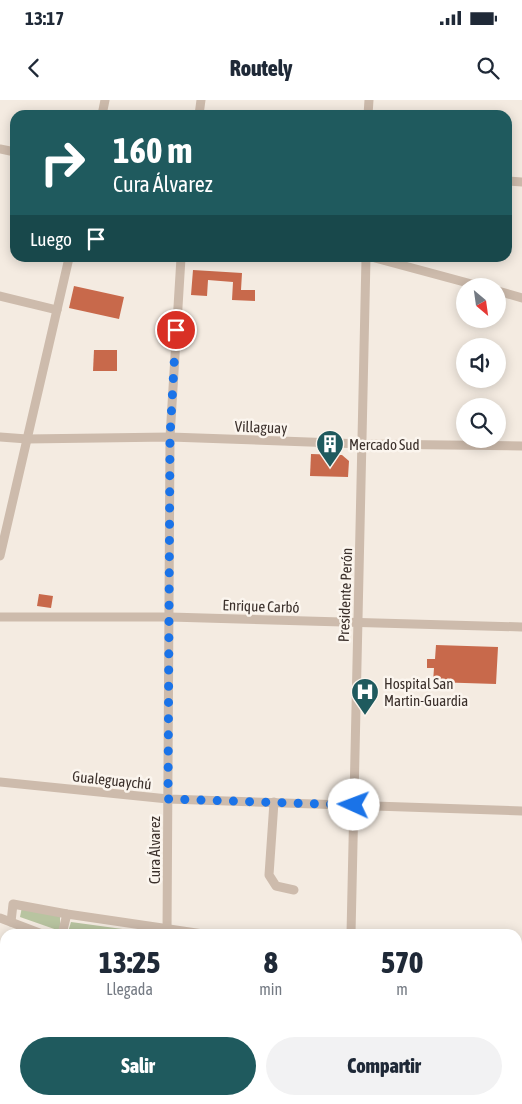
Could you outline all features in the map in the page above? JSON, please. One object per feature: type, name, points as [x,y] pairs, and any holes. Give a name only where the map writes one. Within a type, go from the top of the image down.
[{"type":"street","points":[[0,556],[68,262]]},
{"type":"street","name":"Cura Álvarez","points":[[167,929],[170,437],[181,262]]},
{"type":"street","name":"Presidente Perón","points":[[351,929],[366,262]]},
{"type":"street","points":[[390,262],[456,280]]},
{"type":"street","points":[[506,293],[522,298]]},
{"type":"street","points":[[0,296],[57,310]]},
{"type":"street","name":"Villaguay","points":[[0,437],[27,439],[170,437],[363,444],[522,446]]},
{"type":"street","name":"Enrique Carbó","points":[[0,617],[170,617],[522,627]]},
{"type":"street","name":"Gualeguaychú","points":[[0,782],[168,799],[522,811]]},
{"type":"street","points":[[274,802],[269,875],[276,886],[294,890]]},
{"type":"street","points":[[11,922],[13,904],[150,929]]},
{"type":"street","points":[[63,929],[67,914]]},
{"type":"street","points":[[0,918],[29,929]]},
{"type":"green space","points":[[22,907],[60,913],[60,929],[54,929],[20,917]]},
{"type":"green space","points":[[71,922],[122,929],[69,929]]},
{"type":"building","points":[[193,270],[242,273],[241,290],[255,290],[255,301],[232,300],[233,282],[208,280],[207,296],[191,295]]},
{"type":"building","points":[[74,286],[124,297],[119,319],[69,308]]},
{"type":"building","points":[[94,350],[117,350],[117,371],[93,371]]},
{"type":"building","name":"Mercado Sud","points":[[311,454],[342,455],[349,461],[348,477],[310,476]]},
{"type":"building","points":[[39,594],[53,596],[51,608],[37,606]]},
{"type":"building","points":[[436,645],[498,647],[496,684],[433,682],[434,668],[427,668],[427,659],[435,659]]},
{"type":"place","name":"Mercado Sud","points":[[330,468]]},
{"type":"place","name":"Hospital San Martin-Guardia","points":[[365,716]]},
{"type":"route","points":[[176,330],[170,437],[168,799],[354,805]]}]
